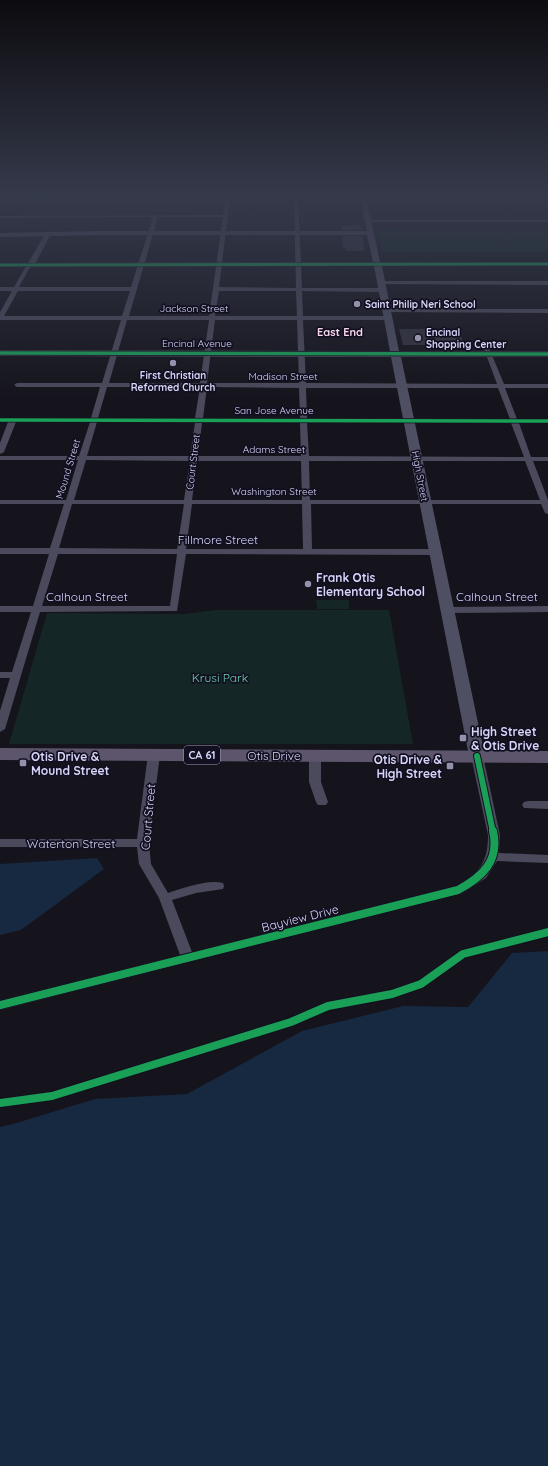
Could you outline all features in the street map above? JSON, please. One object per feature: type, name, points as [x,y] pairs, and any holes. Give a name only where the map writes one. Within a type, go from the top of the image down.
[{"type":"main road","name":"High Street","points":[[376,264],[477,756]]},
{"type":"main road","points":[[0,265],[548,264]]},
{"type":"main road","name":"Encinal Avenue","points":[[394,351],[426,348],[548,354]]},
{"type":"main road","name":"Encinal Avenue","points":[[0,353],[302,353],[548,349]]},
{"type":"main road","name":"Otis Drive","points":[[0,754],[548,756]]},
{"type":"street","name":"Mound Street","points":[[0,729],[141,264]]},
{"type":"street","name":"Court Street","points":[[174,608],[219,264]]},
{"type":"street","points":[[298,264],[308,552]]},
{"type":"street","points":[[0,318],[30,265]]},
{"type":"street","points":[[216,289],[299,290],[381,286],[548,283]]},
{"type":"street","points":[[0,289],[133,289]]},
{"type":"street","name":"Jackson Street","points":[[0,318],[300,318],[387,314],[548,311]]},
{"type":"street","points":[[488,351],[546,502],[548,511]]},
{"type":"street","name":"Madison Street","points":[[17,385],[548,386]]},
{"type":"street","name":"San Jose Avenue","points":[[0,420],[548,421]]},
{"type":"street","points":[[0,452],[13,420]]},
{"type":"street","name":"Adams Street","points":[[0,458],[548,459]]},
{"type":"street","name":"Washington Street","points":[[0,502],[546,502]]},
{"type":"street","name":"Fillmore Street","points":[[0,551],[435,552]]},
{"type":"street","name":"Calhoun Street","points":[[0,609],[174,608]]},
{"type":"street","name":"Calhoun Street","points":[[447,610],[548,609]]},
{"type":"street","points":[[0,675],[16,675]]},
{"type":"street","name":"Court Street","points":[[154,754],[143,843],[145,864],[165,898],[188,958]]},
{"type":"street","points":[[315,756],[315,782],[322,802]]},
{"type":"street","points":[[477,756],[494,835],[493,857],[548,859]]},
{"type":"street","points":[[528,805],[548,805]]},
{"type":"street","name":"Waterton Street","points":[[0,842],[143,843]]},
{"type":"street","name":"Bayview Drive","points":[[0,1005],[458,890],[475,881],[486,870],[493,857]]},
{"type":"street","points":[[165,898],[196,889],[218,886]]},
{"type":"green space","points":[[316,600],[349,600],[349,609],[317,609]]},
{"type":"green space","name":"Krusi Park","points":[[215,610],[389,610],[413,744],[9,744],[47,613],[184,614]]},
{"type":"water","points":[[97,858],[104,869],[21,930],[0,935],[0,864]]},
{"type":"water","points":[[548,951],[548,1466],[0,1466],[0,1127],[95,1099],[187,1094],[302,1031],[403,1006],[468,1007],[512,953]]},
{"type":"building","name":"Encinal Shopping Center","points":[[399,329],[459,329],[464,345],[403,345]]},
{"type":"cycle path","points":[[0,265],[548,264]]},
{"type":"cycle path","points":[[0,353],[548,354]]},
{"type":"cycle path","points":[[0,420],[548,421]]},
{"type":"cycle path","points":[[0,1005],[458,890],[481,875],[486,869],[493,854],[494,835],[477,756]]},
{"type":"cycle path","points":[[0,1103],[52,1096],[291,1022],[328,1006],[392,994],[421,984],[463,954],[548,932]]},
{"type":"place","name":"Saint Philip Neri School","points":[[357,304]]},
{"type":"place","name":"Encinal Shopping Center","points":[[418,338]]},
{"type":"place","name":"First Christian Reformed Church","points":[[173,363]]},
{"type":"place","name":"Frank Otis Elementary School","points":[[308,584]]},
{"type":"place","name":"High Street & Otis Drive","points":[[463,738]]},
{"type":"place","name":"Otis Drive & Mound Street","points":[[23,763]]},
{"type":"place","name":"Otis Drive & High Street","points":[[450,766]]},
{"type":"district","name":"East End","points":[[340,332]]}]
